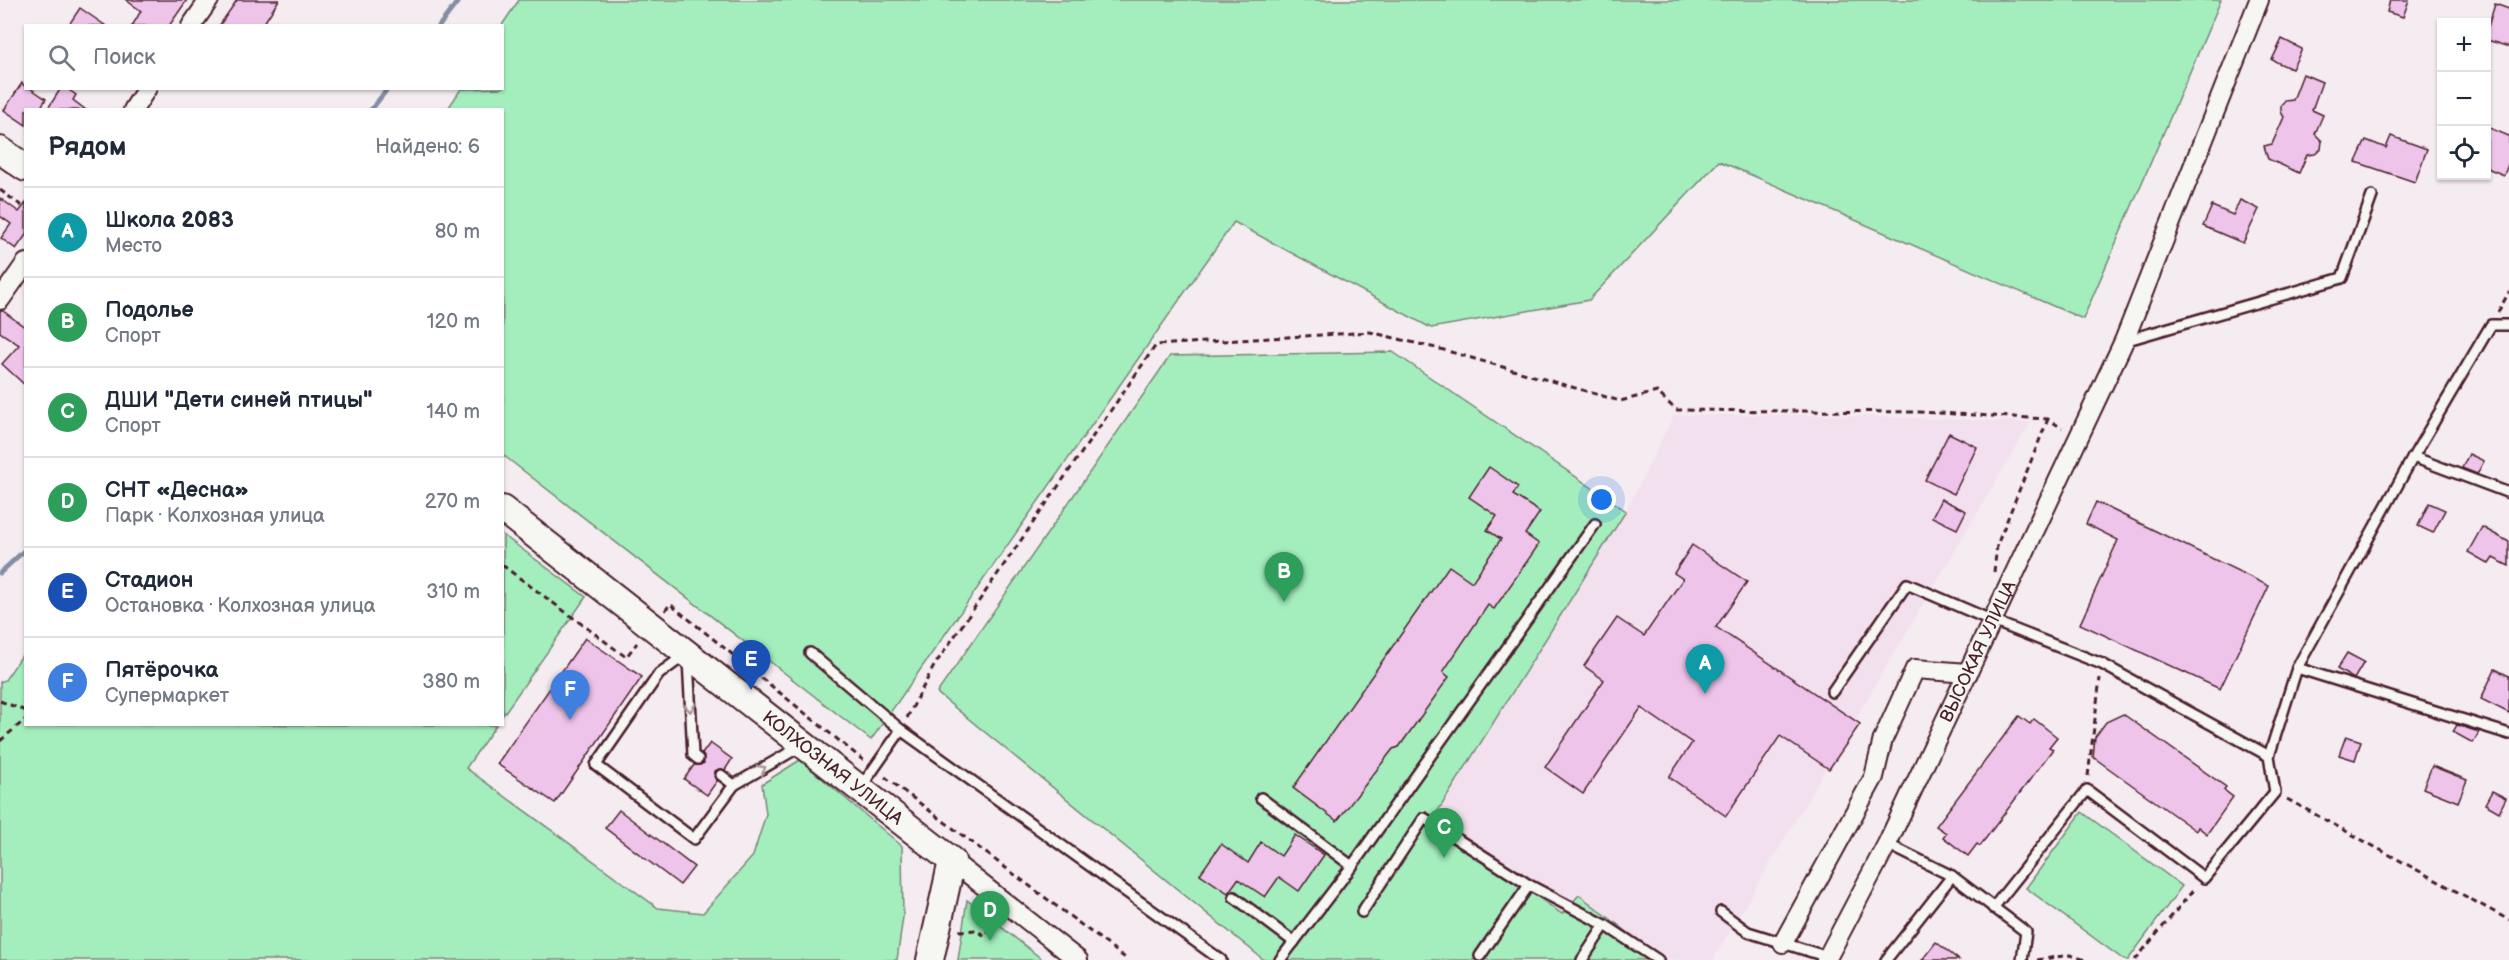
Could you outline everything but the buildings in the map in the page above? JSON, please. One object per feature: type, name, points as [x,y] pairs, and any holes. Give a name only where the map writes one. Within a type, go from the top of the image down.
[{"type":"street","points":[[192,24],[209,0]]},
{"type":"street","name":"ВЫСОКАЯ УЛИЦА","points":[[1827,958],[1887,844],[2124,341],[2259,0]]},
{"type":"street","points":[[134,108],[146,90]]},
{"type":"street","points":[[0,150],[24,167]]},
{"type":"street","points":[[0,300],[24,266]]},
{"type":"street","name":"КОЛХОЗНАЯ УЛИЦА","points":[[504,511],[1078,960]]},
{"type":"street","points":[[1784,943],[1874,777],[1883,739],[1915,669],[1968,674]]},
{"type":"street","points":[[930,960],[952,861]]},
{"type":"lane","points":[[2124,341],[2342,278],[2372,196]]},
{"type":"lane","points":[[1993,908],[2087,790],[2204,878],[2275,792],[2269,756],[2297,668],[2413,458],[2491,325],[2509,325]]},
{"type":"lane","points":[[2413,458],[2509,493]]},
{"type":"lane","points":[[1280,960],[1352,866],[1595,524]]},
{"type":"lane","points":[[1832,692],[1907,584],[2102,664],[2269,756]]},
{"type":"lane","points":[[810,653],[901,730],[1221,960]]},
{"type":"lane","points":[[687,654],[693,755],[698,759]]},
{"type":"lane","points":[[687,654],[659,674],[596,765],[694,839],[734,785],[804,744]]},
{"type":"lane","points":[[2297,668],[2509,734]]},
{"type":"lane","points":[[860,789],[901,730]]},
{"type":"lane","points":[[721,775],[734,785]]},
{"type":"lane","points":[[1261,798],[1352,866]]},
{"type":"lane","points":[[1362,912],[1424,818],[1529,885],[1605,925],[1658,960]]},
{"type":"lane","points":[[1887,844],[1952,876],[2026,932],[2022,960]]},
{"type":"lane","points":[[1886,960],[1952,876]]},
{"type":"lane","points":[[1480,956],[1529,885]]},
{"type":"lane","points":[[1234,897],[1294,942]]},
{"type":"lane","points":[[1722,912],[1748,932],[1827,958]]},
{"type":"lane","points":[[1582,960],[1605,925]]},
{"type":"path","points":[[0,190],[24,208]]},
{"type":"path","points":[[2491,325],[2509,292]]},
{"type":"path","points":[[901,730],[934,666],[1156,345],[1370,332],[1444,350],[1620,401],[1657,392],[1676,410],[1920,411],[2048,419],[2079,439]]},
{"type":"path","points":[[2005,596],[1994,571],[1997,545],[2048,419]]},
{"type":"path","points":[[2087,790],[2102,664]]},
{"type":"path","points":[[0,701],[24,710]]},
{"type":"path","points":[[0,741],[24,721]]},
{"type":"path","points":[[2275,792],[2509,920]]},
{"type":"path","points":[[2134,960],[2204,878]]},
{"type":"path","points":[[954,935],[960,931],[976,930],[985,936],[994,922]]},
{"type":"path","points":[[2037,960],[2070,955],[2086,960]]},
{"type":"shaded area","points":[[1674,415],[1828,415],[2031,422],[1713,960],[1664,960],[1579,895],[1562,914],[1430,822],[1626,511]]},
{"type":"green space","points":[[519,0],[2221,0],[2083,319],[1719,161],[1589,300],[1431,328],[1234,222],[871,740],[504,456],[504,108],[448,108],[460,90],[504,90],[503,24]]},
{"type":"green space","points":[[1393,352],[1626,511],[1431,822],[1562,914],[1579,895],[1664,960],[1264,960],[937,693],[1170,356]]},
{"type":"green space","points":[[504,536],[586,597],[504,714]]},
{"type":"green space","points":[[24,652],[24,726],[495,726],[466,768],[658,908],[703,913],[753,856],[766,814],[762,784],[800,760],[902,846],[903,917],[897,960],[0,960],[0,682],[5,680]]},
{"type":"green space","points":[[2082,812],[2182,886],[2128,960],[2124,960],[2026,888]]},
{"type":"green space","points":[[967,900],[1043,960],[958,960]]},
{"type":"waterway","points":[[441,24],[459,0]]},
{"type":"waterway","points":[[373,108],[386,90]]},
{"type":"waterway","points":[[0,573],[24,551]]},
{"type":"place","name":"Подолье","points":[[1284,602]]},
{"type":"place","name":"Стадион","points":[[751,690]]},
{"type":"place","name":"Школа 2083","points":[[1705,694]]},
{"type":"place","name":"Пятёрочка","points":[[570,720]]},
{"type":"place","name":"ДШИ \"Дети синей птицы\"","points":[[1444,858]]},
{"type":"place","name":"СНТ «Десна»","points":[[990,941]]}]
